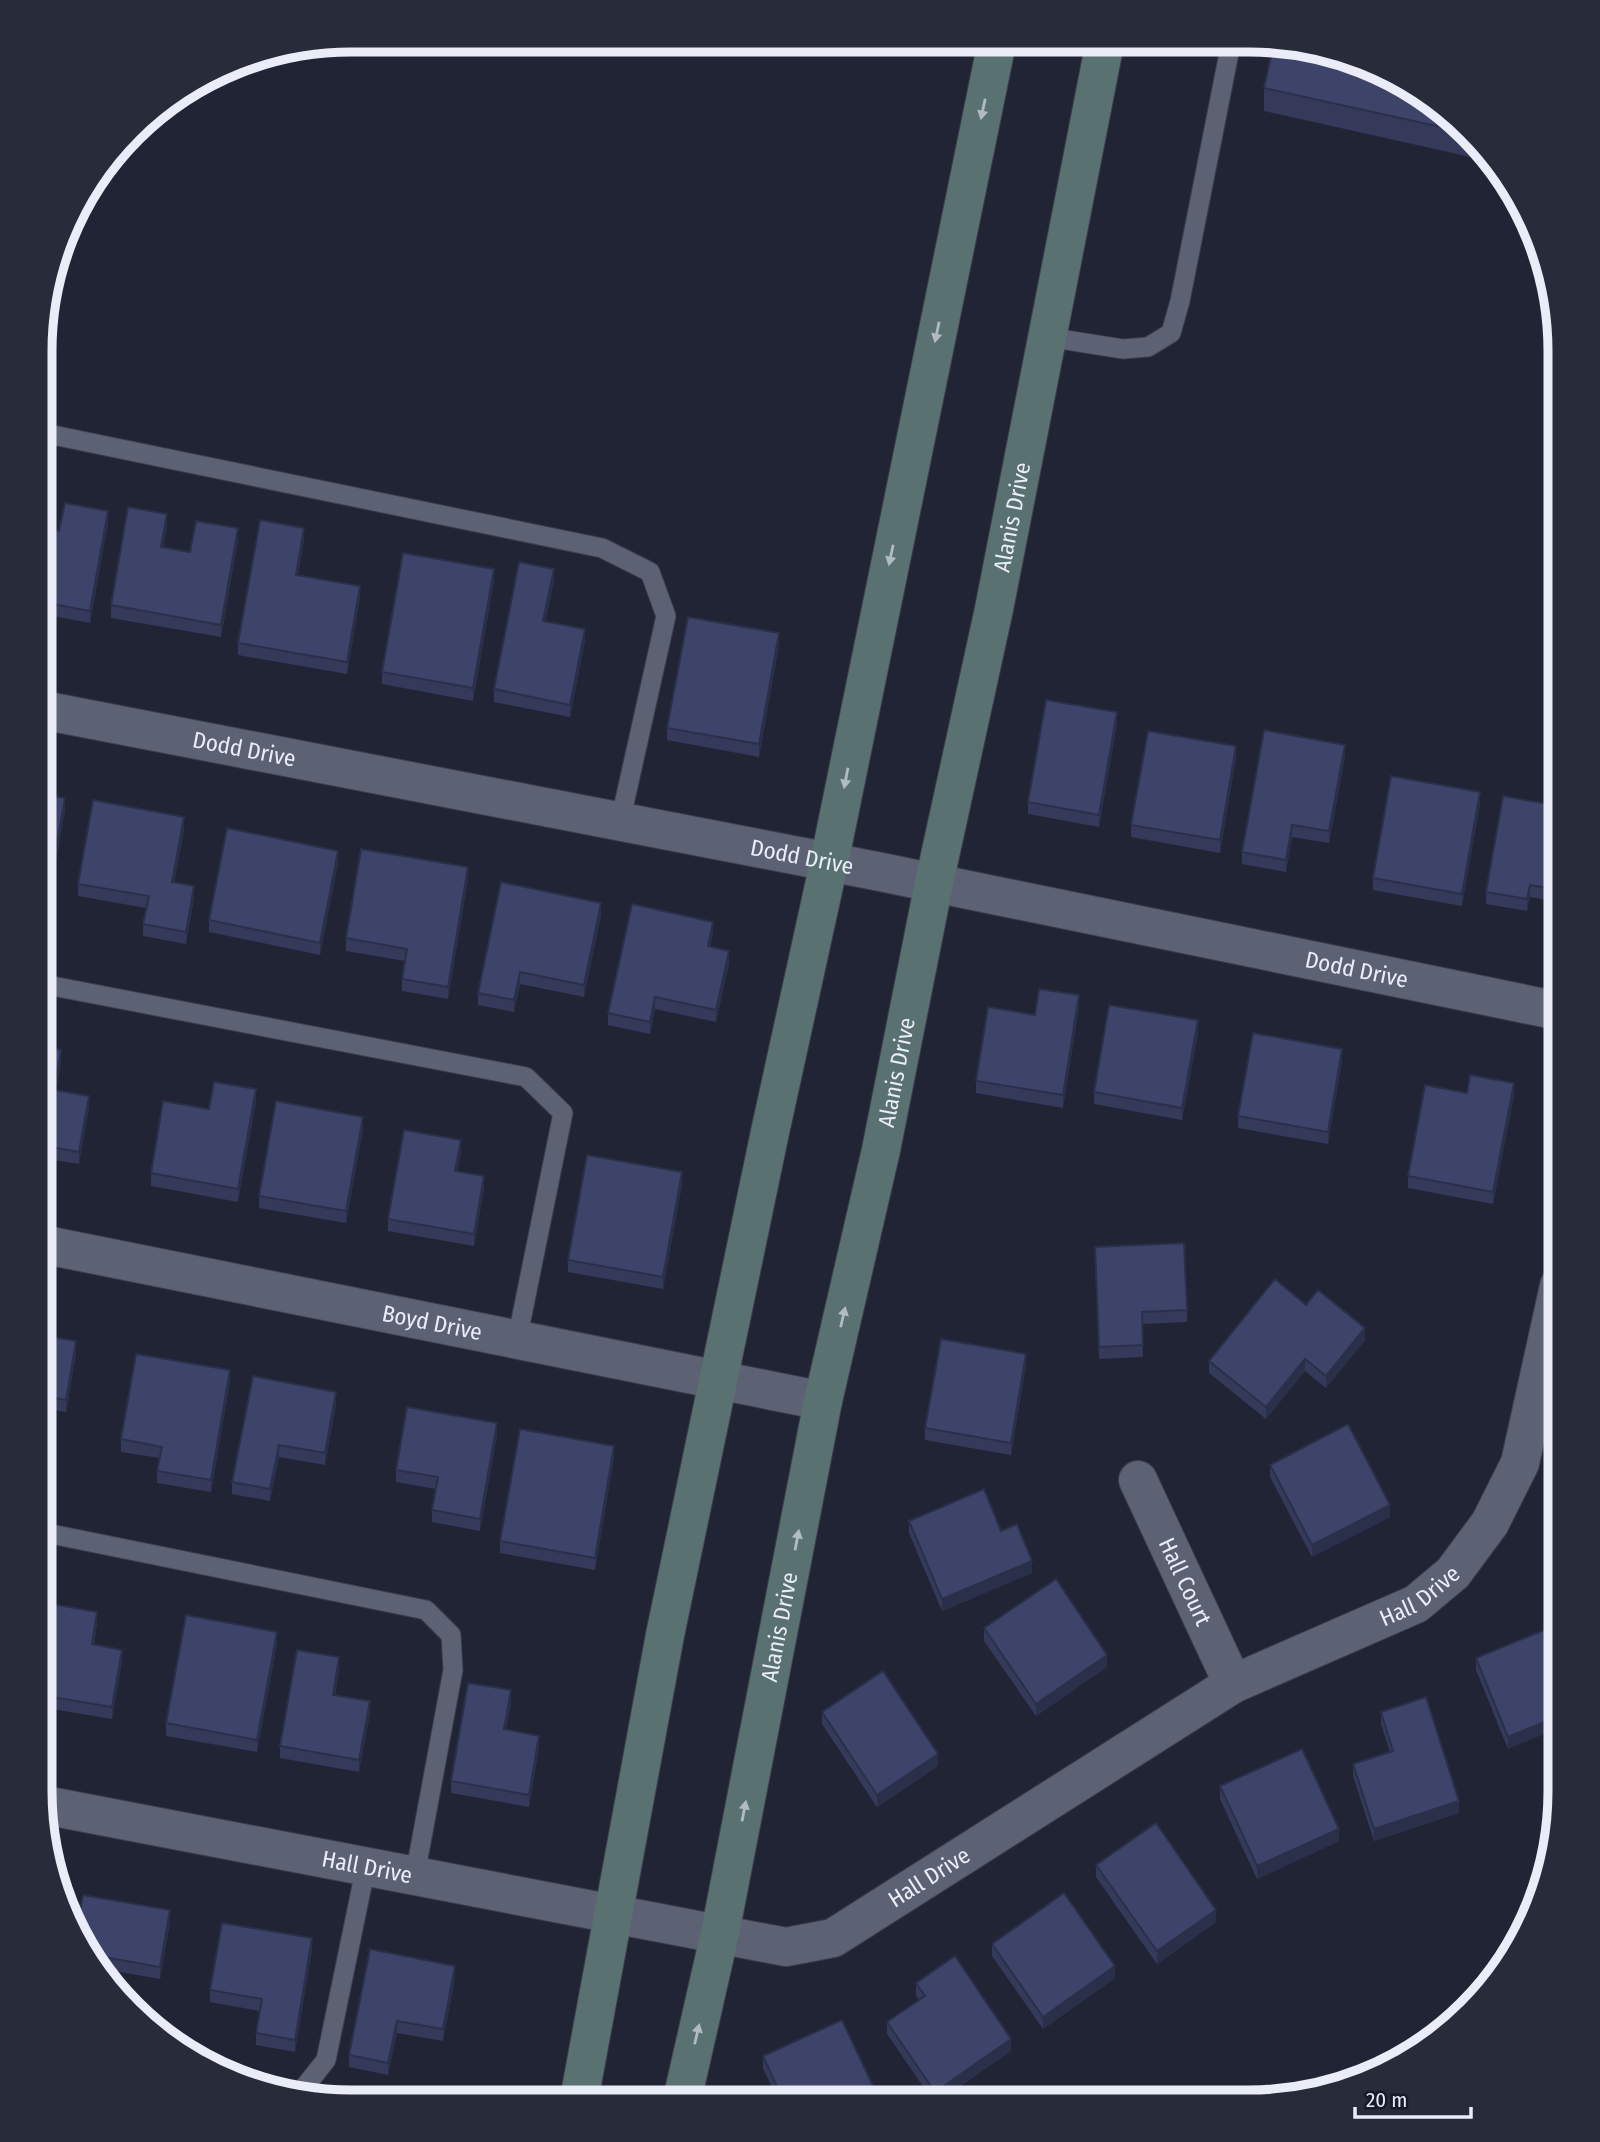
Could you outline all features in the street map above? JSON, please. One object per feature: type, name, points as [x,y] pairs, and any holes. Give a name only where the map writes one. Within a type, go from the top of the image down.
[{"type":"main road","points":[[581,2090],[665,1635],[829,863],[995,52]]},
{"type":"main road","name":"Alanis Drive","points":[[683,2090],[720,1933],[823,1401],[881,1150],[934,883],[994,608],[1103,52]]},
{"type":"street","name":"Dodd Drive","points":[[52,712],[934,883],[1548,1009]]},
{"type":"street","name":"Boyd Drive","points":[[52,1246],[823,1401]]},
{"type":"street","name":"Hall Drive","points":[[53,1807],[615,1912],[786,1947],[833,1938],[1233,1684],[1416,1604],[1453,1573],[1490,1523],[1520,1463],[1548,1336]]},
{"type":"street","name":"Hall Court","points":[[1138,1480],[1233,1684]]},
{"type":"lane","points":[[1047,337],[1123,349],[1148,347],[1171,333],[1180,300],[1229,52]]},
{"type":"lane","points":[[52,435],[602,548],[650,572],[666,615],[621,822]]},
{"type":"lane","points":[[52,986],[526,1077],[563,1113],[517,1340]]},
{"type":"lane","points":[[52,1534],[426,1610],[451,1635],[453,1670],[415,1875]]},
{"type":"lane","points":[[305,2086],[326,2060],[366,1866]]},
{"type":"building","points":[[1272,53],[1307,58],[1345,68],[1381,83],[1415,103],[1448,129],[1264,88]]},
{"type":"building","points":[[65,503],[108,511],[90,611],[52,604],[52,530],[59,531]]},
{"type":"building","points":[[128,507],[167,514],[161,547],[190,552],[196,521],[238,528],[221,625],[111,605]]},
{"type":"building","points":[[260,520],[304,528],[296,575],[360,586],[347,662],[238,643]]},
{"type":"building","points":[[403,553],[494,569],[473,688],[382,672]]},
{"type":"building","points":[[519,562],[554,569],[543,621],[585,629],[570,705],[494,689]]},
{"type":"building","points":[[688,617],[779,633],[759,744],[667,728]]},
{"type":"building","points":[[1046,700],[1117,712],[1099,815],[1028,802]]},
{"type":"building","points":[[1264,730],[1345,745],[1329,831],[1292,825],[1286,860],[1242,852]]},
{"type":"building","points":[[1148,731],[1236,746],[1220,840],[1131,825]]},
{"type":"building","points":[[1391,776],[1480,792],[1462,894],[1373,878]]},
{"type":"building","points":[[52,796],[65,798],[52,872]]},
{"type":"building","points":[[1503,796],[1548,804],[1548,888],[1530,885],[1527,899],[1486,892]]},
{"type":"building","points":[[93,800],[184,817],[172,882],[194,886],[186,932],[143,924],[149,896],[78,884]]},
{"type":"building","points":[[227,828],[338,851],[320,943],[209,920]]},
{"type":"building","points":[[361,849],[468,867],[448,987],[402,979],[407,949],[346,938]]},
{"type":"building","points":[[501,882],[601,903],[584,985],[520,972],[514,1000],[478,993]]},
{"type":"building","points":[[632,904],[713,922],[708,946],[729,951],[716,1010],[655,997],[650,1022],[608,1013]]},
{"type":"building","points":[[1039,989],[1079,995],[1063,1095],[976,1081],[988,1007],[1035,1015]]},
{"type":"building","points":[[1109,1005],[1198,1020],[1182,1108],[1094,1092]]},
{"type":"building","points":[[1253,1033],[1342,1049],[1328,1132],[1238,1116]]},
{"type":"building","points":[[52,1049],[61,1050],[54,1090],[89,1096],[79,1152],[52,1147]]},
{"type":"building","points":[[1470,1075],[1514,1083],[1493,1192],[1408,1176],[1425,1085],[1467,1093]]},
{"type":"building","points":[[214,1082],[256,1089],[238,1189],[151,1173],[163,1101],[209,1109]]},
{"type":"building","points":[[276,1101],[363,1117],[346,1211],[259,1196]]},
{"type":"building","points":[[404,1130],[461,1140],[455,1171],[484,1176],[474,1234],[388,1219]]},
{"type":"building","points":[[587,1155],[682,1172],[663,1277],[568,1260]]},
{"type":"building","points":[[1184,1243],[1187,1310],[1142,1312],[1143,1345],[1099,1347],[1095,1247]]},
{"type":"building","points":[[1275,1279],[1306,1305],[1318,1290],[1365,1328],[1326,1376],[1305,1359],[1266,1407],[1209,1361]]},
{"type":"building","points":[[52,1337],[76,1341],[66,1400],[52,1398]]},
{"type":"building","points":[[941,1339],[1026,1354],[1011,1443],[925,1428]]},
{"type":"building","points":[[136,1354],[230,1370],[211,1480],[157,1471],[162,1447],[121,1439]]},
{"type":"building","points":[[253,1376],[336,1392],[325,1453],[279,1445],[270,1489],[232,1482]]},
{"type":"building","points":[[407,1407],[497,1423],[480,1519],[432,1510],[438,1477],[396,1470]]},
{"type":"building","points":[[1348,1424],[1390,1505],[1312,1545],[1270,1465]]},
{"type":"building","points":[[520,1429],[614,1446],[595,1558],[500,1541]]},
{"type":"building","points":[[984,1489],[1001,1531],[1017,1524],[1032,1561],[942,1599],[909,1521]]},
{"type":"building","points":[[1056,1579],[1107,1655],[1036,1704],[984,1628]]},
{"type":"building","points":[[52,1604],[97,1612],[92,1644],[122,1650],[112,1707],[52,1697]]},
{"type":"building","points":[[186,1615],[277,1632],[257,1740],[166,1723]]},
{"type":"building","points":[[1548,1629],[1548,1721],[1508,1737],[1476,1658]]},
{"type":"building","points":[[297,1650],[339,1657],[333,1695],[370,1701],[359,1760],[280,1746]]},
{"type":"building","points":[[883,1671],[938,1754],[877,1795],[822,1712]]},
{"type":"building","points":[[468,1683],[511,1690],[504,1729],[539,1736],[529,1795],[451,1781]]},
{"type":"building","points":[[1426,1697],[1459,1801],[1374,1829],[1353,1764],[1393,1751],[1381,1712]]},
{"type":"building","points":[[1302,1749],[1339,1829],[1257,1866],[1220,1786]]},
{"type":"building","points":[[1156,1823],[1216,1910],[1157,1951],[1096,1865]]},
{"type":"building","points":[[1064,1893],[1115,1966],[1043,2017],[992,1944]]},
{"type":"building","points":[[83,1895],[170,1910],[160,1967],[109,1958],[108,1964],[79,1915]]},
{"type":"building","points":[[222,1923],[312,1938],[295,2040],[256,2033],[262,1999],[210,1990]]},
{"type":"building","points":[[370,1949],[455,1966],[443,2029],[397,2021],[388,2063],[349,2055]]},
{"type":"building","points":[[955,1956],[1011,2039],[938,2090],[934,2090],[887,2022],[925,1996],[916,1983]]},
{"type":"building","points":[[842,2020],[875,2090],[778,2090],[763,2056]]}]
